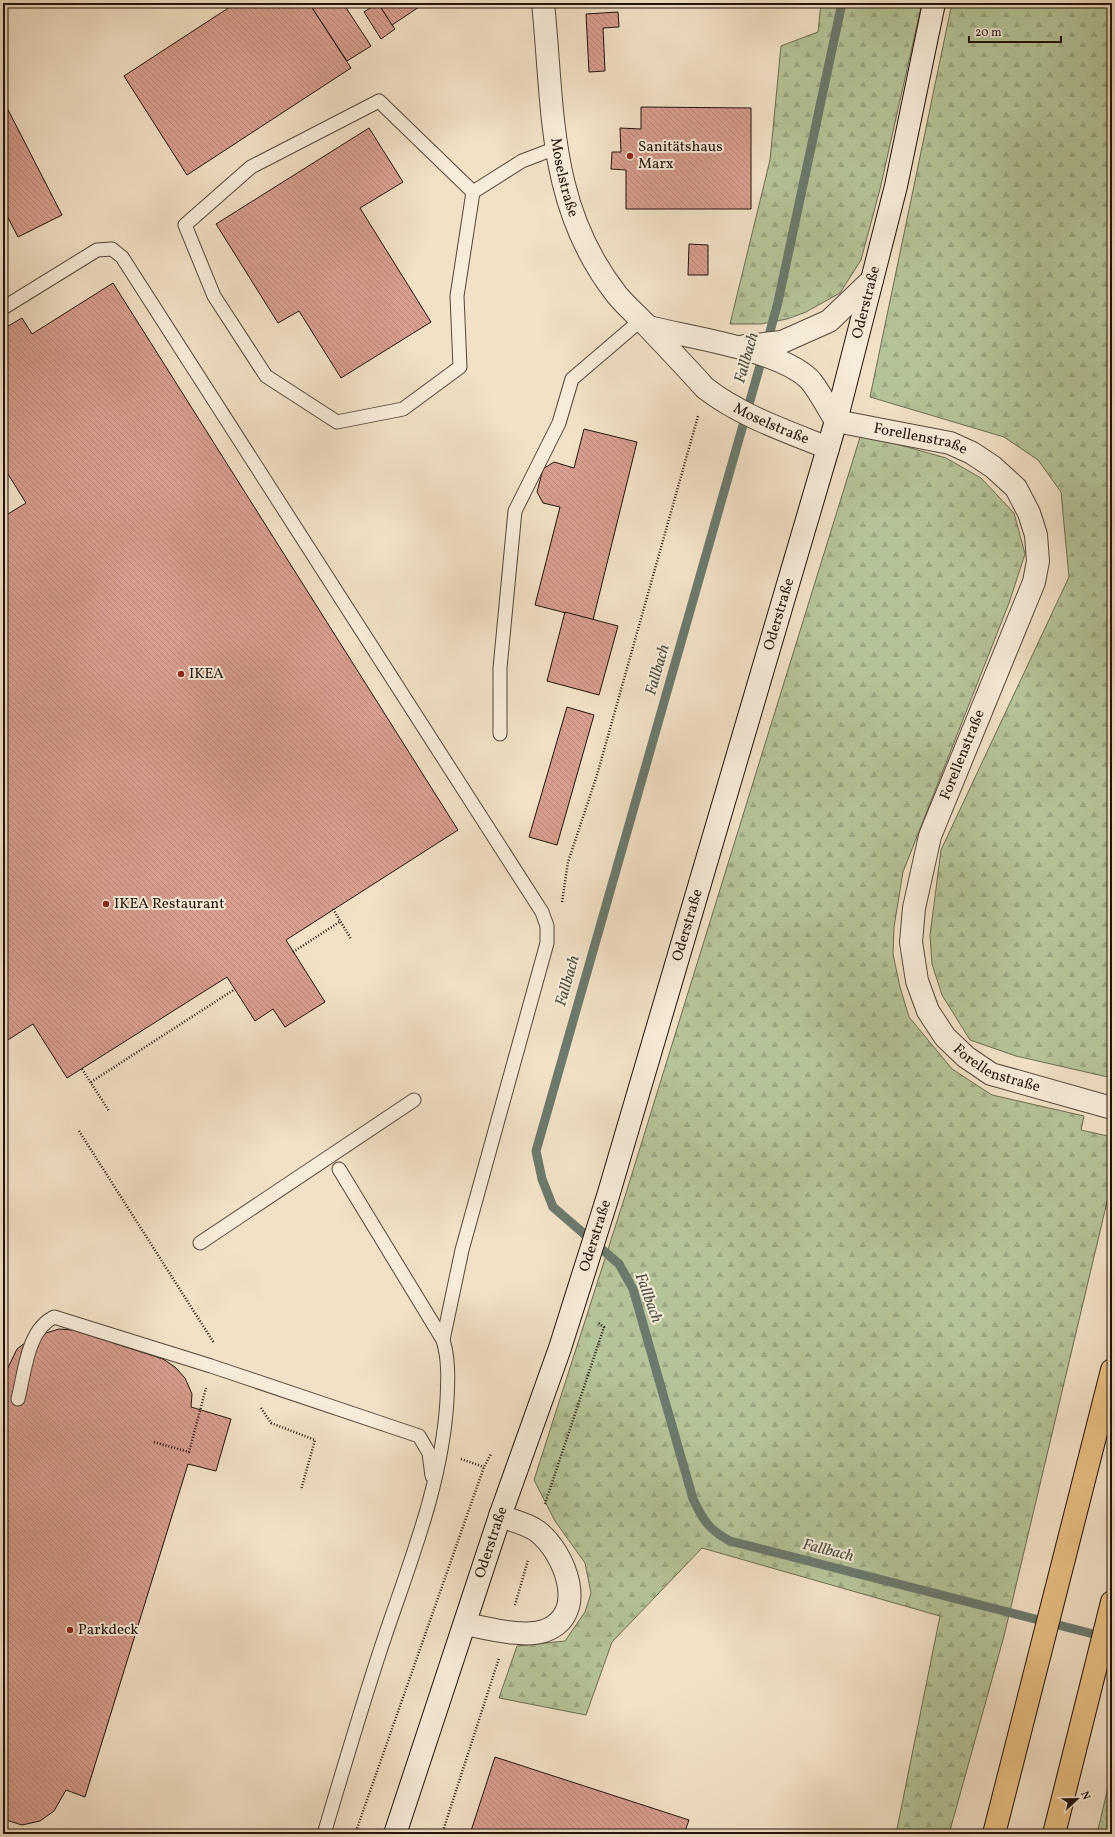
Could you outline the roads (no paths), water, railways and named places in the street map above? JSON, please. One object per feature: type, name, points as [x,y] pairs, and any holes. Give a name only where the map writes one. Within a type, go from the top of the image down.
[{"type":"highway","points":[[994,1834],[1058,1577],[1112,1370]]},
{"type":"highway","points":[[1054,1834],[1112,1602]]},
{"type":"street","name":"Moselstraße","points":[[543,3],[558,162],[570,208],[590,254],[618,296],[713,394],[760,420],[828,448]]},
{"type":"street","name":"Oderstraße","points":[[395,1834],[500,1516],[574,1305],[608,1196],[836,421],[896,186],[934,3]]},
{"type":"street","points":[[645,324],[734,347],[780,351],[829,321],[872,280]]},
{"type":"street","points":[[780,351],[808,378],[836,421]]},
{"type":"street","name":"Forellenstraße","points":[[836,421],[950,443],[972,453],[993,466],[1016,488],[1029,513],[1036,535],[1038,561],[1034,582],[930,836],[914,908],[911,942],[917,981],[928,1010],[945,1037],[966,1057],[991,1074],[1112,1108]]},
{"type":"street","points":[[465,1624],[520,1633],[543,1631],[557,1624],[567,1608],[570,1591],[567,1576],[560,1557],[536,1530],[500,1516]]},
{"type":"lane","points":[[473,192],[379,101],[252,168],[185,225],[214,296],[266,376],[337,422],[403,409],[460,367],[456,296],[473,192],[522,161],[556,148]]},
{"type":"lane","points":[[3,308],[97,250],[112,249],[122,257],[542,912],[547,926],[547,943],[462,1250],[444,1340]]},
{"type":"lane","points":[[500,734],[500,668],[515,511],[560,423],[572,379],[645,324]]},
{"type":"lane","points":[[200,1243],[414,1100]]},
{"type":"lane","points":[[324,1834],[360,1713],[430,1500],[442,1453],[446,1420],[448,1379],[447,1353],[444,1340],[339,1169]]},
{"type":"lane","points":[[18,1399],[33,1336],[45,1321],[54,1317],[212,1366],[419,1436],[429,1453],[432,1472],[430,1500]]},
{"type":"waterway","name":"Fallbach","points":[[767,343],[778,302],[842,3]]},
{"type":"waterway","name":"Fallbach","points":[[763,355],[536,1151],[542,1179],[553,1207],[619,1264],[633,1289],[693,1499],[707,1524],[717,1533],[730,1541],[1105,1637]]},
{"type":"place","name":"Sanitätshaus Marx","points":[[630,156]]},
{"type":"place","name":"IKEA","points":[[181,674]]},
{"type":"place","name":"IKEA Restaurant","points":[[106,904]]},
{"type":"place","name":"Parkdeck","points":[[70,1630]]}]
